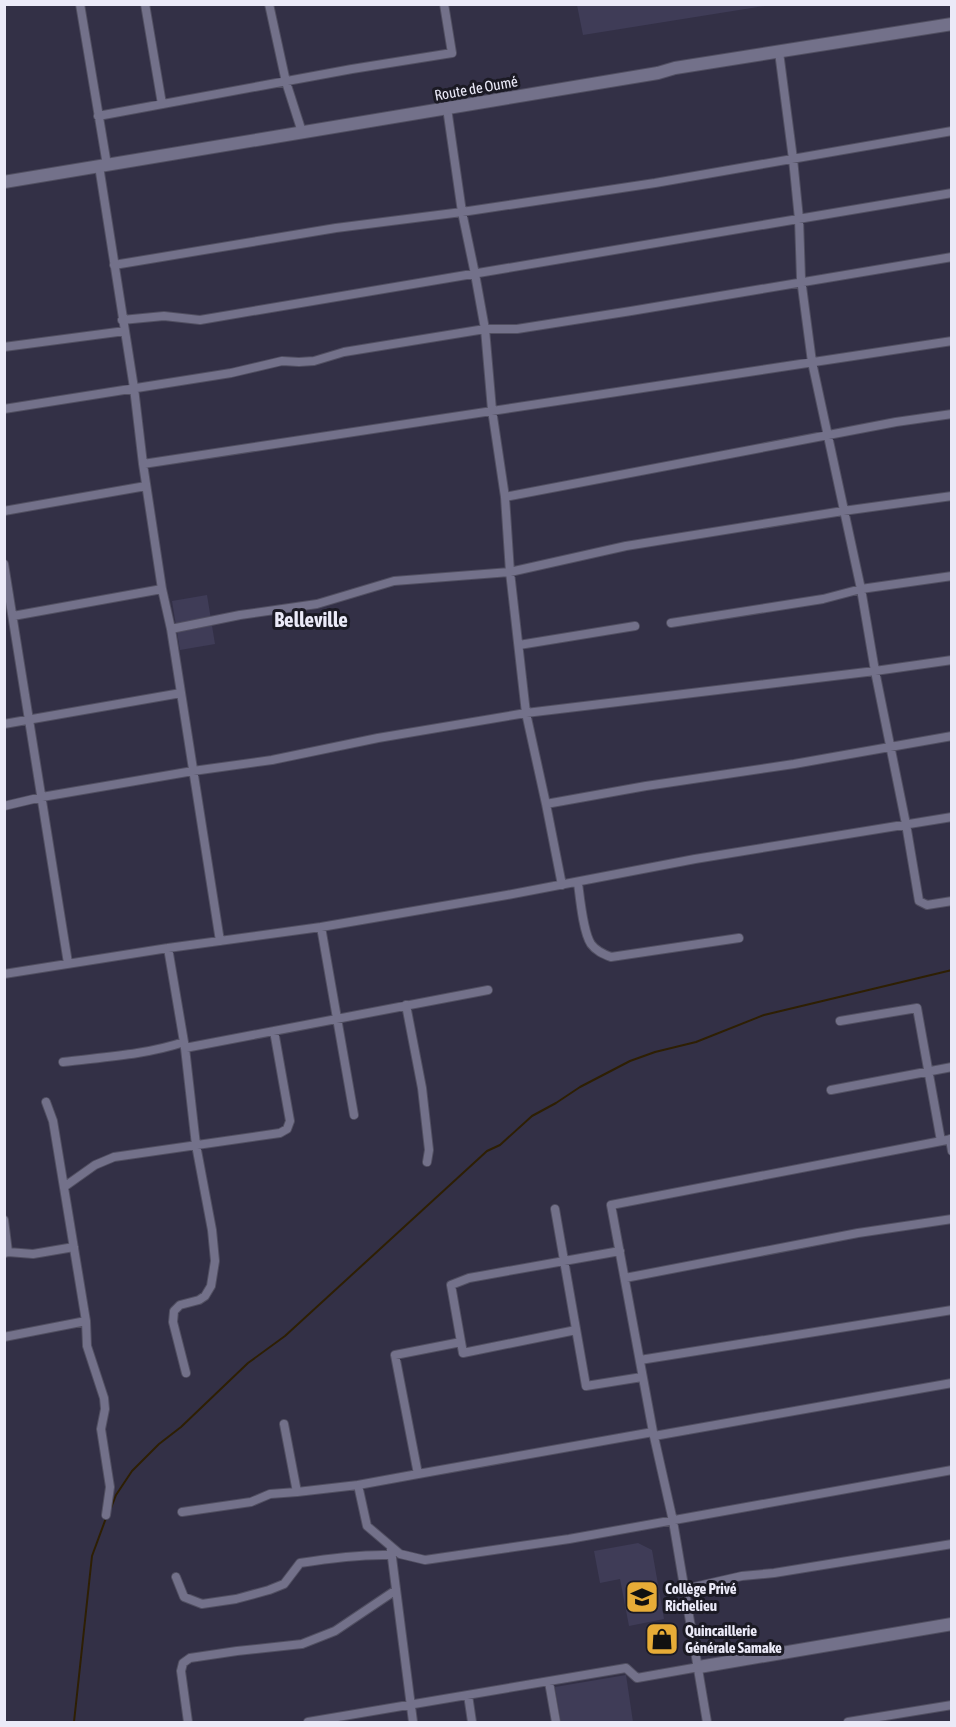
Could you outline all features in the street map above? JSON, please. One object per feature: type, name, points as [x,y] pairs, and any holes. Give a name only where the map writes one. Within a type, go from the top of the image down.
[{"type":"street","points":[[80,4],[98,116],[114,265],[134,388],[142,464],[162,589],[171,629],[220,941]]},
{"type":"street","points":[[145,4],[162,104]]},
{"type":"street","points":[[269,4],[286,82],[302,132]]},
{"type":"street","points":[[98,116],[452,53],[444,4]]},
{"type":"street","name":"Route de Oumé","points":[[4,182],[658,73],[675,68],[951,24]]},
{"type":"street","points":[[779,52],[793,159],[799,219],[801,282],[812,362],[861,589],[919,901],[927,905],[951,901]]},
{"type":"street","points":[[447,108],[462,212],[485,329],[492,410],[505,497],[510,572],[525,713],[562,885]]},
{"type":"street","points":[[114,265],[336,228],[655,183],[951,130]]},
{"type":"street","points":[[122,320],[164,316],[200,320],[951,193]]},
{"type":"street","points":[[4,409],[231,373],[282,361],[314,361],[344,352],[485,329],[517,328],[951,256]]},
{"type":"street","points":[[4,347],[125,331]]},
{"type":"street","points":[[142,464],[951,341]]},
{"type":"street","points":[[505,497],[951,414]]},
{"type":"street","points":[[4,511],[146,486]]},
{"type":"street","points":[[171,629],[240,615],[317,604],[394,581],[510,572],[626,546],[951,496]]},
{"type":"street","points":[[4,564],[68,963]]},
{"type":"street","points":[[671,623],[823,599],[861,589],[951,576]]},
{"type":"street","points":[[13,616],[162,589]]},
{"type":"street","points":[[519,645],[635,626]]},
{"type":"street","points":[[4,806],[42,797],[272,760],[378,738],[525,713],[951,660]]},
{"type":"street","points":[[4,724],[181,693]]},
{"type":"street","points":[[546,804],[951,736]]},
{"type":"street","points":[[4,974],[321,927],[578,883],[695,859],[951,817]]},
{"type":"street","points":[[578,883],[587,935],[599,952],[611,957],[739,938]]},
{"type":"street","points":[[321,927],[354,1114]]},
{"type":"street","points":[[168,948],[185,1045],[196,1145],[212,1230],[215,1261],[211,1286],[205,1296],[180,1305],[174,1311],[174,1322],[186,1373]]},
{"type":"street","points":[[63,1062],[274,1031],[488,990]]},
{"type":"street","points":[[406,1005],[422,1088],[429,1150],[427,1162]]},
{"type":"street","points":[[840,1021],[917,1008],[930,1071],[951,1151]]},
{"type":"street","points":[[64,1187],[95,1165],[114,1157],[280,1133],[287,1129],[290,1121],[274,1031]]},
{"type":"street","points":[[831,1090],[951,1067]]},
{"type":"street","points":[[46,1102],[53,1121],[86,1321],[87,1346],[104,1398],[105,1409],[101,1429],[110,1487],[106,1515]]},
{"type":"street","points":[[707,1722],[686,1589],[653,1434],[611,1205],[948,1140]]},
{"type":"street","points":[[555,1209],[586,1386],[642,1377]]},
{"type":"street","points":[[625,1278],[858,1233],[951,1219]]},
{"type":"street","points":[[4,1220],[6,1253],[33,1254],[74,1247]]},
{"type":"street","points":[[576,1329],[463,1353],[451,1285],[469,1278],[620,1251]]},
{"type":"street","points":[[640,1360],[951,1310]]},
{"type":"street","points":[[4,1337],[86,1321]]},
{"type":"street","points":[[418,1474],[395,1355],[461,1342]]},
{"type":"street","points":[[182,1512],[251,1502],[270,1494],[358,1485],[951,1383]]},
{"type":"street","points":[[284,1424],[297,1492]]},
{"type":"street","points":[[176,1577],[184,1597],[202,1604],[236,1599],[284,1584],[300,1563],[391,1551],[425,1560],[569,1539],[951,1470]]},
{"type":"street","points":[[358,1485],[367,1526],[391,1551],[414,1722]]},
{"type":"street","points":[[686,1589],[742,1576],[951,1545]]},
{"type":"street","points":[[188,1722],[181,1671],[183,1663],[190,1658],[302,1644],[335,1631],[396,1590]]},
{"type":"street","points":[[308,1722],[626,1668],[637,1678],[951,1624]]},
{"type":"street","points":[[549,1682],[556,1722]]},
{"type":"street","points":[[468,1695],[472,1722]]},
{"type":"street","points":[[848,1722],[951,1705]]},
{"type":"shaded area","points":[[577,4],[771,5],[583,35]]},
{"type":"shaded area","points":[[207,595],[215,644],[180,650],[172,601]]},
{"type":"shaded area","name":"Collège Privé Richelieu","points":[[638,1543],[652,1550],[664,1619],[629,1626],[620,1579],[600,1583],[594,1551]]},
{"type":"shaded area","points":[[626,1675],[633,1722],[561,1722],[555,1687]]},
{"type":"waterway","points":[[111,1508],[116,1495],[132,1471],[159,1444],[181,1427],[248,1363],[285,1336],[487,1151],[500,1145],[532,1116],[580,1087],[630,1061],[655,1052],[696,1042],[764,1015],[952,970]]},
{"type":"waterway","points":[[74,1722],[92,1556],[106,1518]]},
{"type":"place","name":"Collège Privé Richelieu","points":[[642,1597]]},
{"type":"place","name":"Quincaillerie Générale Samake","points":[[662,1639]]},
{"type":"district","name":"Belleville","points":[[311,619]]}]
